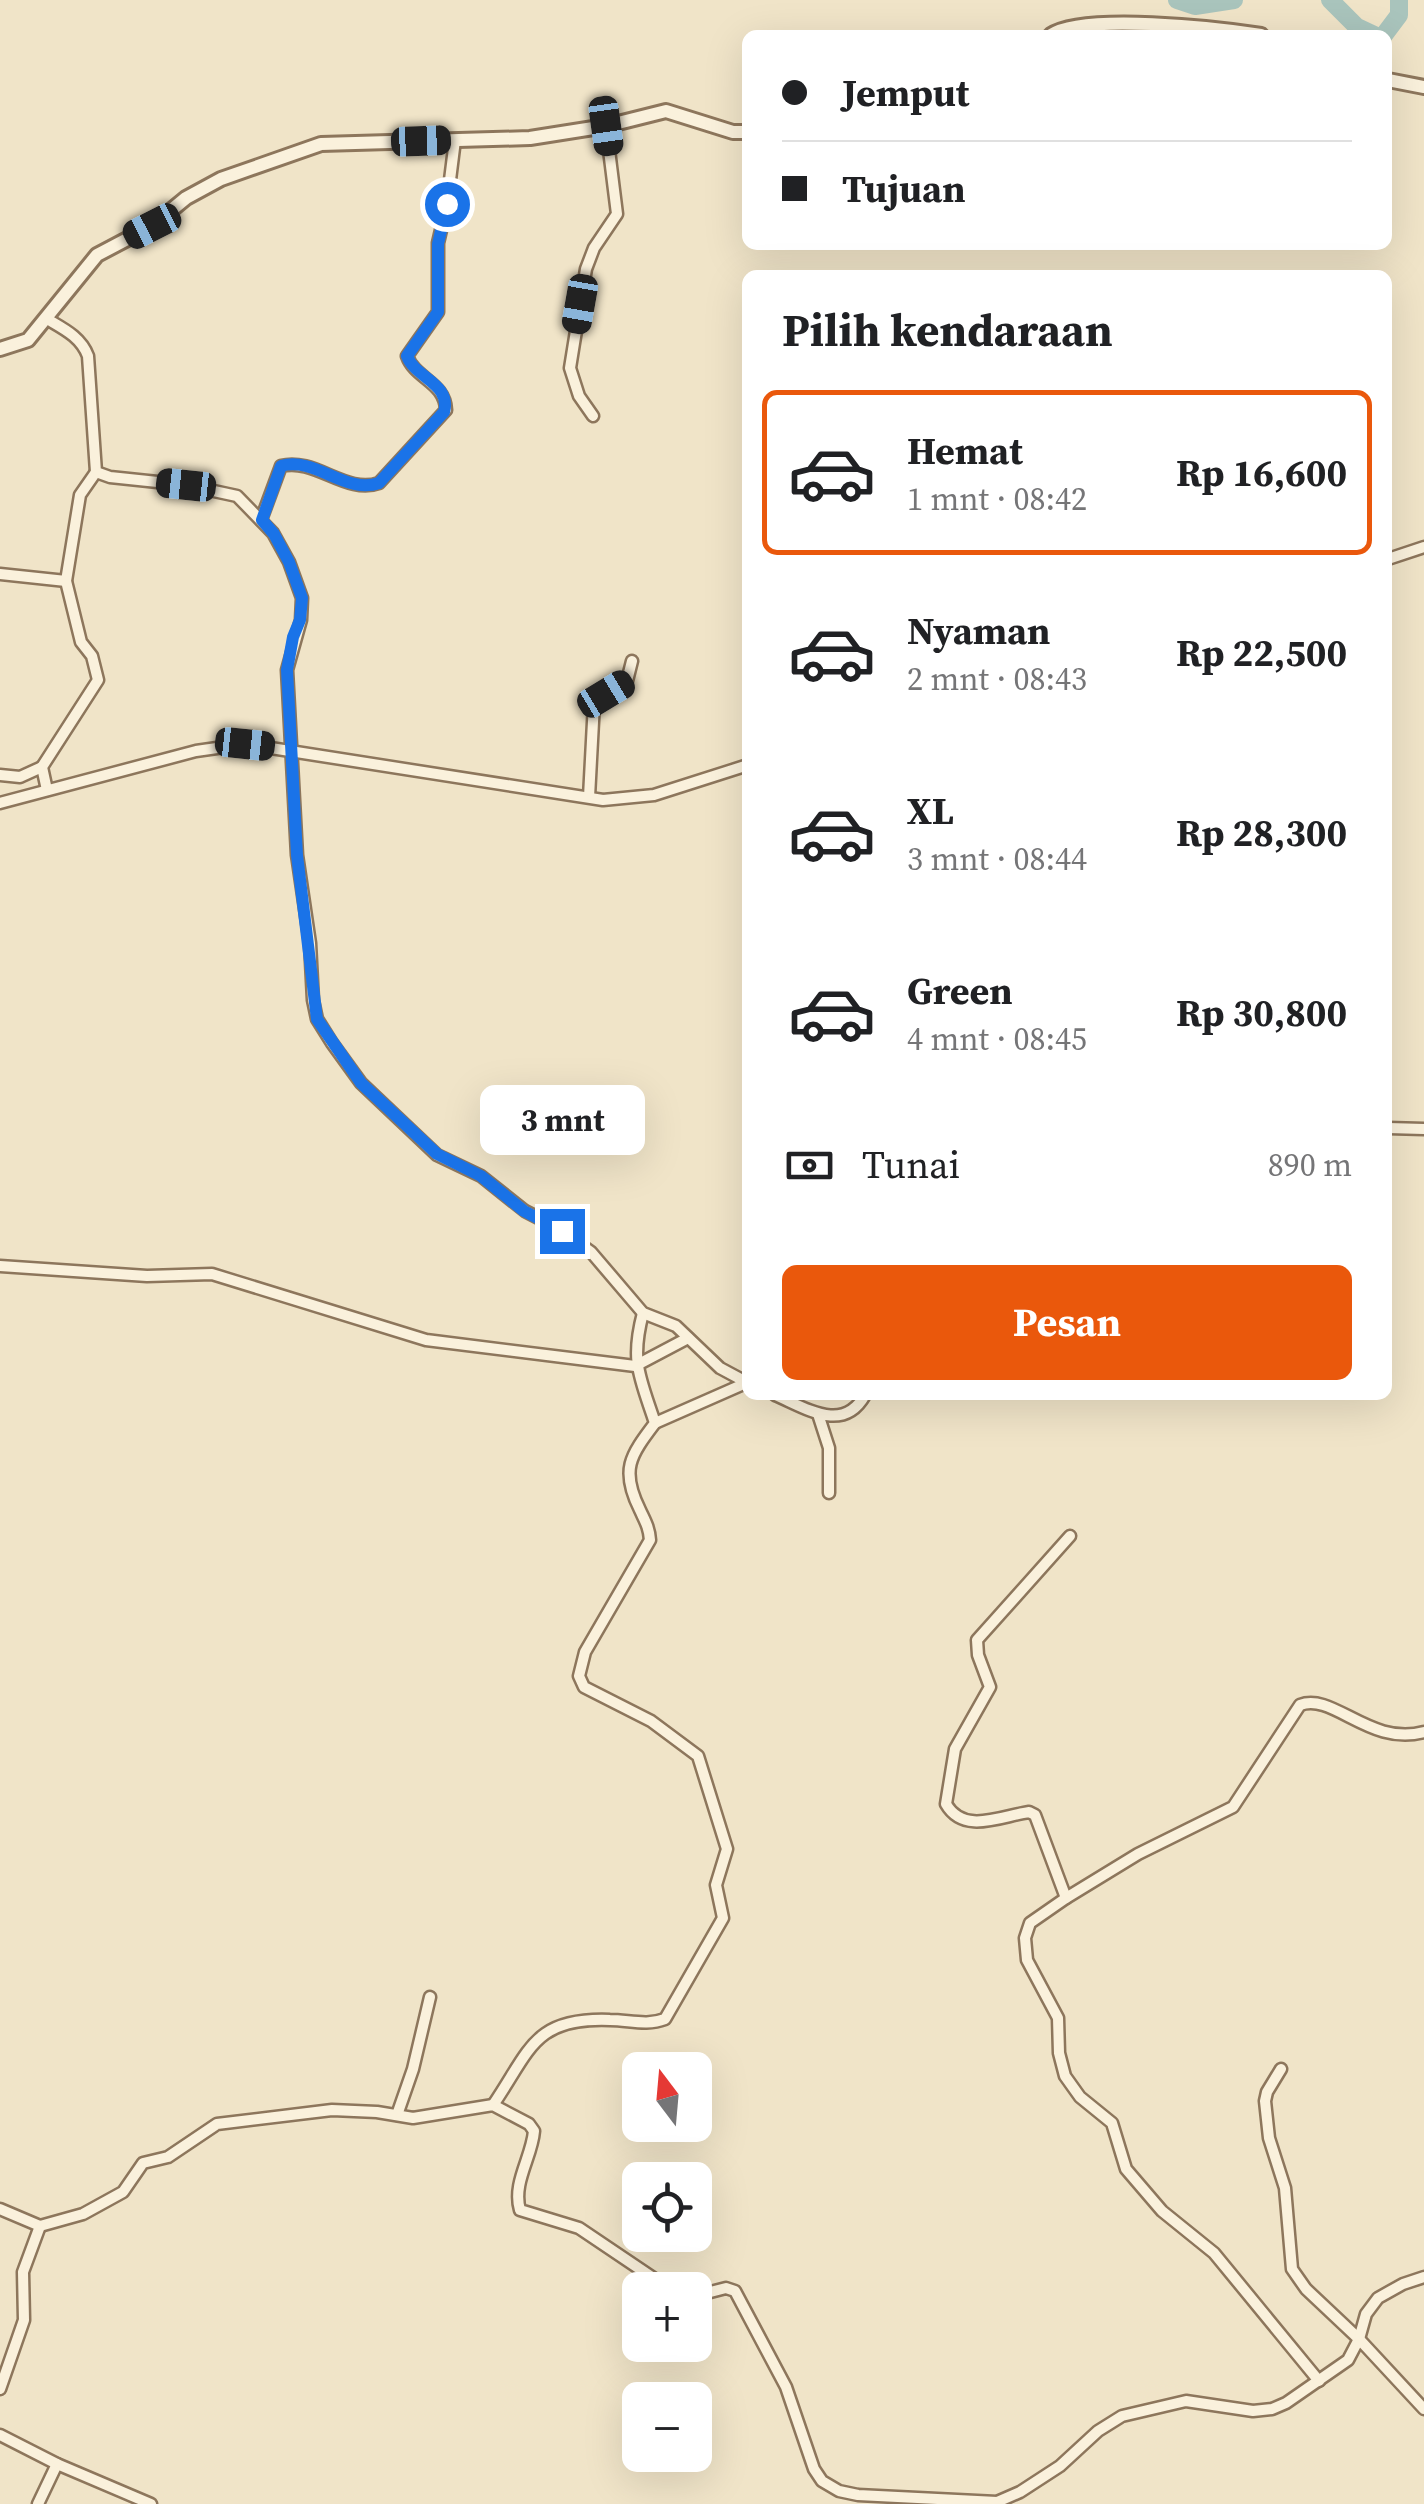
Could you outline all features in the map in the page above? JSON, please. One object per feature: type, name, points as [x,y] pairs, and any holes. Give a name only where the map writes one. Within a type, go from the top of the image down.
[{"type":"street","points":[[1060,30],[1092,24],[1153,30]]},
{"type":"street","points":[[1193,30],[1229,30]]},
{"type":"street","points":[[1392,81],[1424,87]]},
{"type":"street","points":[[0,349],[28,340],[97,255],[152,226],[186,198],[222,180],[321,144],[530,138],[606,126],[666,111],[742,132]]},
{"type":"street","points":[[594,416],[578,396],[570,368],[586,270],[594,248],[617,214],[606,126]]},
{"type":"street","points":[[262,520],[281,466],[301,464],[360,486],[372,486],[446,410],[442,390],[410,365],[407,356],[438,312],[438,244],[454,140]]},
{"type":"street","points":[[0,775],[26,776],[42,767],[98,680],[92,656],[82,646],[66,581],[80,495],[96,472],[90,369],[84,346],[70,332],[47,319]]},
{"type":"street","points":[[96,472],[110,478],[225,492],[247,504],[262,520],[289,562],[302,598],[287,670],[297,855],[310,942],[313,1000],[317,1019],[332,1043],[361,1083],[437,1154],[481,1176],[524,1211],[558,1228],[591,1252],[643,1313],[670,1322],[720,1368],[742,1380]]},
{"type":"street","points":[[1392,558],[1424,547]]},
{"type":"street","points":[[0,574],[66,581]]},
{"type":"street","points":[[588,797],[593,707],[597,700],[628,681],[632,661]]},
{"type":"street","points":[[0,803],[196,750],[245,744],[624,800],[654,795],[742,766]]},
{"type":"street","points":[[42,767],[47,790]]},
{"type":"street","points":[[1392,1128],[1424,1129]]},
{"type":"street","points":[[0,1266],[147,1276],[212,1274],[426,1340],[635,1366],[688,1338]]},
{"type":"street","points":[[643,1313],[636,1339],[635,1366],[655,1423]]},
{"type":"street","points":[[492,2105],[534,2043],[554,2026],[608,2019],[649,2023],[665,2019],[723,1918],[716,1885],[727,1849],[698,1756],[651,1721],[584,1687],[578,1676],[585,1652],[648,1549],[649,1527],[631,1490],[631,1457],[655,1423],[742,1385]]},
{"type":"street","points":[[786,1400],[818,1414],[846,1416],[861,1400]]},
{"type":"street","points":[[818,1414],[829,1448],[829,1493]]},
{"type":"street","points":[[1066,1898],[1032,1812],[963,1821],[953,1815],[946,1800],[956,1749],[990,1687],[978,1655],[977,1640],[1070,1536]]},
{"type":"street","points":[[1319,2381],[1214,2253],[1146,2196],[1120,2158],[1112,2123],[1080,2098],[1065,2076],[1059,2054],[1058,2018],[1028,1960],[1025,1938],[1037,1915],[1138,1854],[1233,1807],[1300,1706],[1307,1702],[1323,1704],[1361,1725],[1388,1734],[1424,1732]]},
{"type":"street","points":[[397,2116],[414,2070],[430,1998]]},
{"type":"street","points":[[1282,2068],[1264,2102],[1269,2138],[1285,2188],[1292,2269],[1314,2297],[1359,2338],[1424,2408]]},
{"type":"street","points":[[0,2209],[40,2226],[83,2214],[129,2186],[143,2163],[168,2158],[217,2124],[332,2110],[420,2118],[492,2105],[529,2124],[534,2131],[521,2176],[520,2210],[579,2228],[644,2272]]},
{"type":"street","points":[[0,2389],[24,2320],[22,2272],[40,2226]]},
{"type":"street","points":[[712,2292],[726,2288],[734,2291],[786,2387],[818,2475],[830,2486],[858,2496],[1002,2500],[1060,2466],[1098,2431],[1122,2416],[1194,2400],[1263,2410],[1286,2403],[1348,2360],[1366,2314],[1378,2298],[1424,2276]]},
{"type":"street","points":[[0,2435],[151,2504]]},
{"type":"street","points":[[38,2504],[57,2464]]},
{"type":"waterway","points":[[1177,0],[1195,6],[1234,0]]},
{"type":"waterway","points":[[1330,0],[1363,30]]},
{"type":"waterway","points":[[1388,30],[1399,15],[1399,0]]},
{"type":"route","points":[[447,204],[438,244],[438,312],[407,356],[410,365],[442,390],[447,407],[379,483],[372,486],[360,486],[301,464],[281,466],[262,520],[289,562],[302,598],[287,670],[297,855],[310,942],[313,1000],[317,1019],[361,1083],[405,1126],[437,1154],[481,1176],[524,1211],[562,1231]]}]
